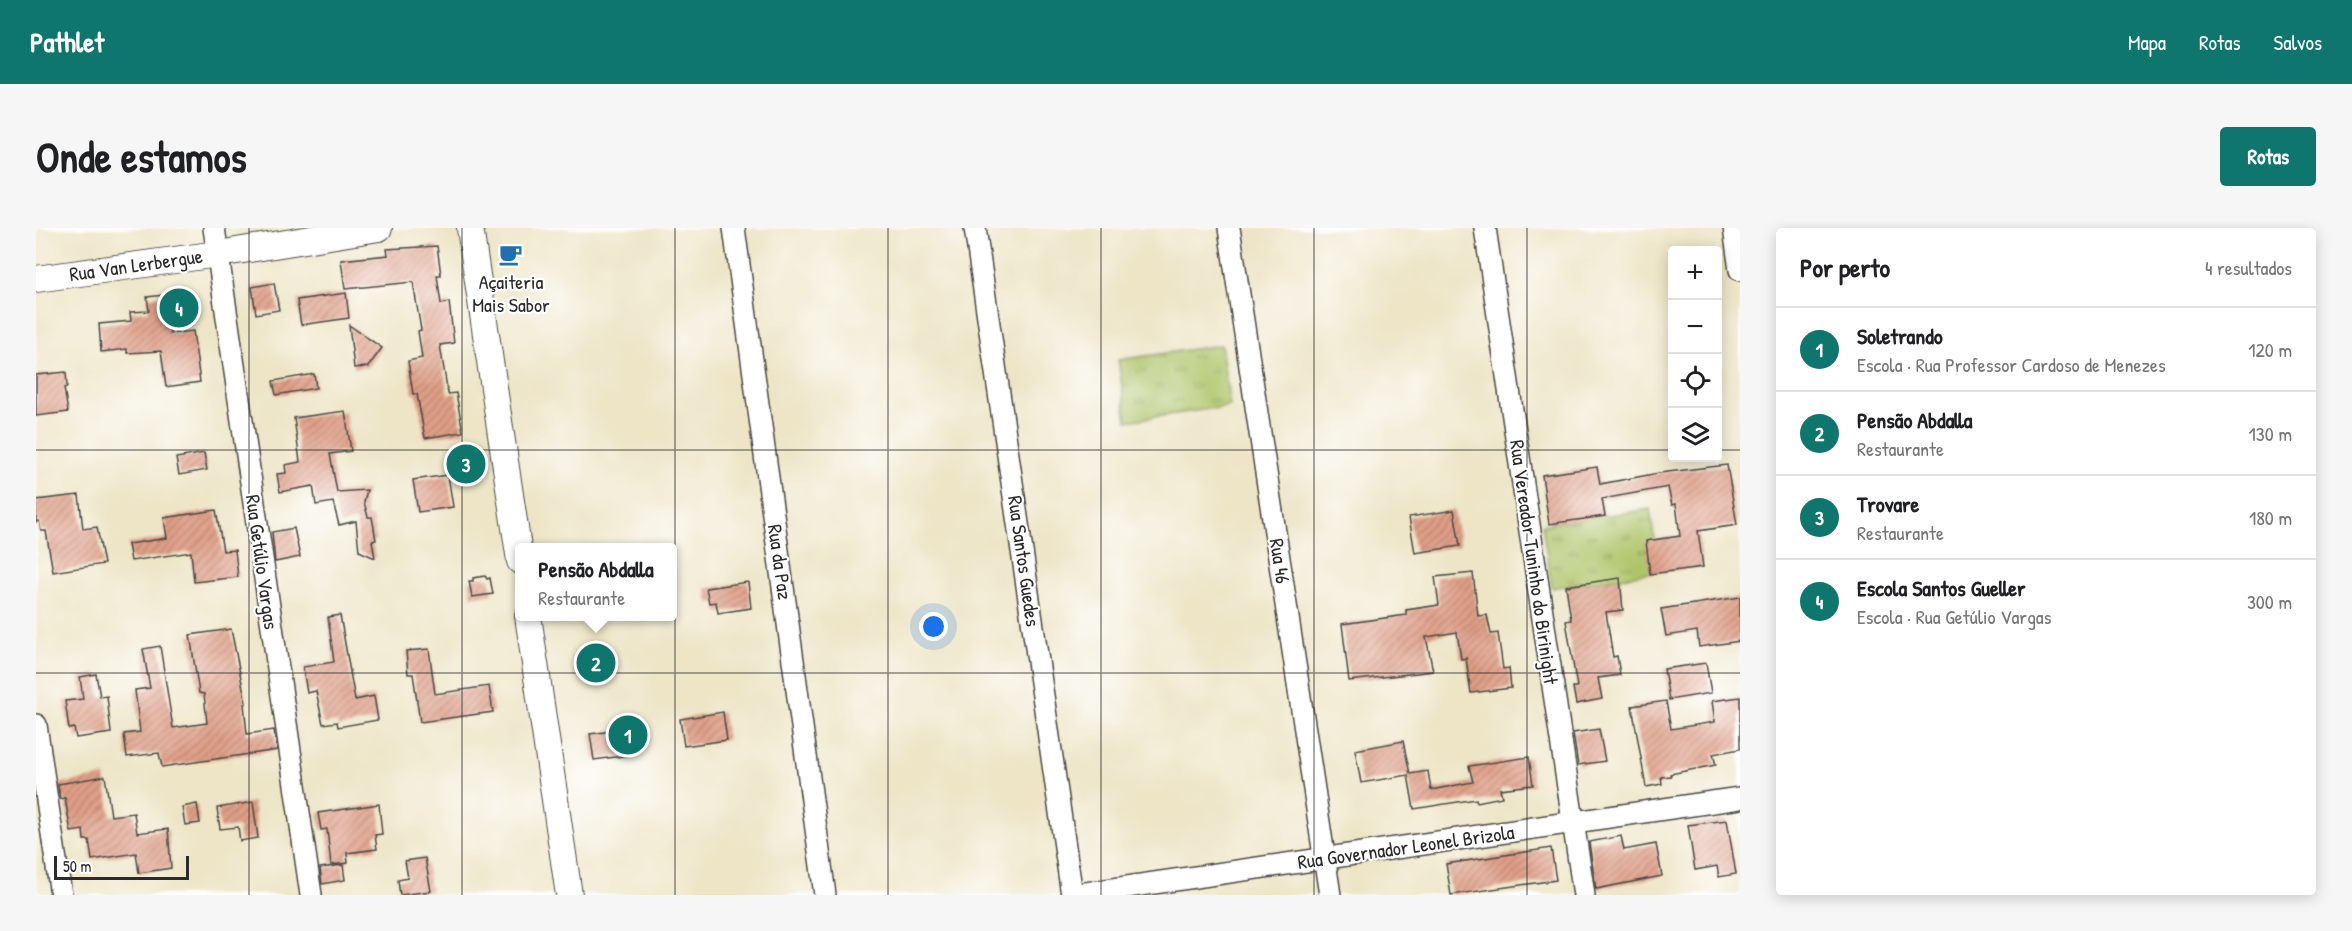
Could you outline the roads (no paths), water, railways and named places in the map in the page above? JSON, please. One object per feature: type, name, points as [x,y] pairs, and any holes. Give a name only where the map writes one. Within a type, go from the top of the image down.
[{"type":"street","name":"Rua Getúlio Vargas","points":[[214,228],[311,895]]},
{"type":"street","name":"Rua Van Lerbergue","points":[[36,279],[218,254],[379,228]]},
{"type":"street","points":[[470,228],[516,543]]},
{"type":"street","name":"Rua da Paz","points":[[734,228],[825,895]]},
{"type":"street","name":"Rua Santos Guedes","points":[[975,228],[1072,895]]},
{"type":"street","name":"Rua 46","points":[[1229,228],[1330,895]]},
{"type":"street","name":"Rua Vereador Tuninho do Birinight","points":[[1485,228],[1584,895]]},
{"type":"street","points":[[1734,228],[1740,270]]},
{"type":"street","points":[[529,621],[569,895]]},
{"type":"street","points":[[36,724],[61,895]]},
{"type":"street","name":"Rua Governador Leonel Brizola","points":[[1072,895],[1740,798]]},
{"type":"place","name":"Açaiteria Mais Sabor","points":[[511,254]]},
{"type":"place","name":"Escola Santos Gueller","points":[[179,308]]},
{"type":"place","name":"Trovare","points":[[466,464]]},
{"type":"place","name":"Pensão Abdalla","points":[[596,663]]},
{"type":"place","name":"Soletrando","points":[[628,735]]}]
